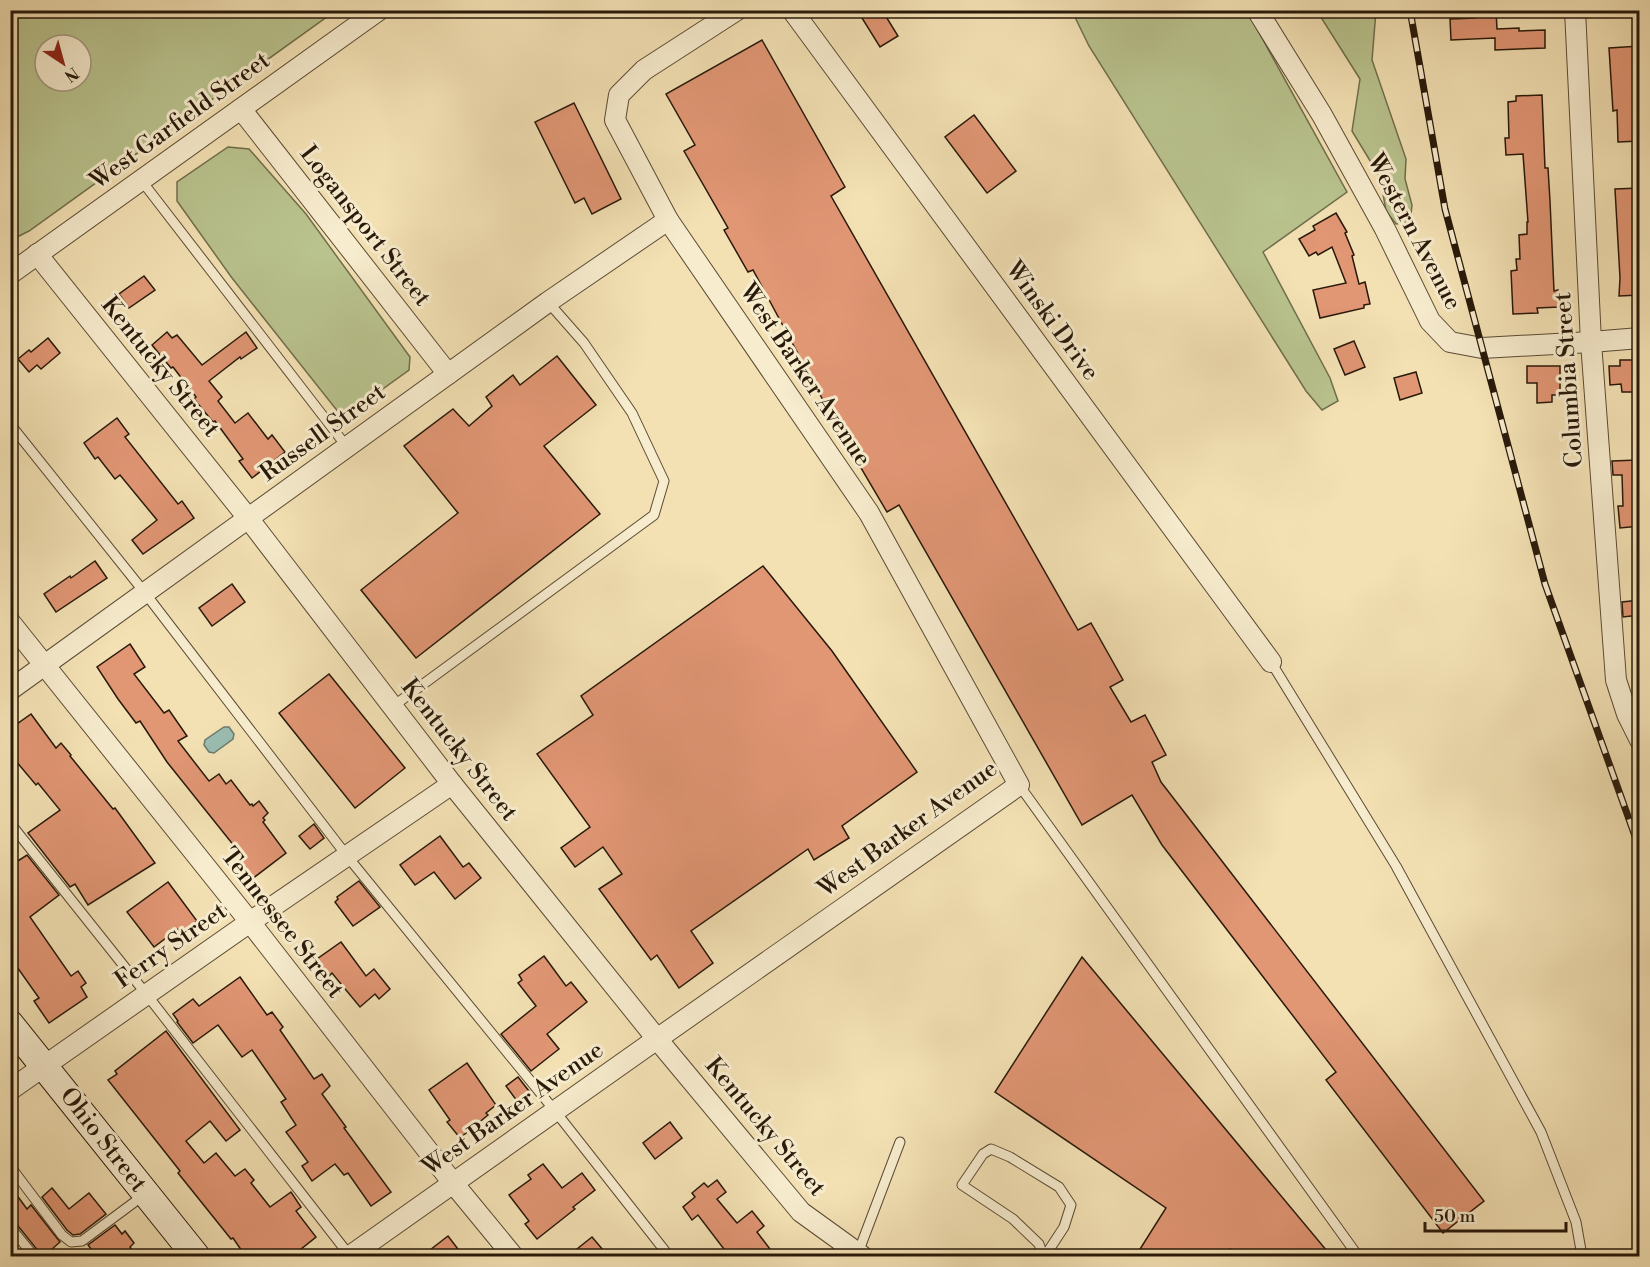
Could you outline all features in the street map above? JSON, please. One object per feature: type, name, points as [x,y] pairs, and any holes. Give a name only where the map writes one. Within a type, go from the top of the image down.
[{"type":"street","name":"West Garfield Street","points":[[10,274],[379,10]]},
{"type":"street","name":"West Barker Avenue","points":[[350,1257],[1020,785],[869,513],[668,220],[615,120],[620,95],[644,70],[737,10]]},
{"type":"street","name":"Winski Drive","points":[[792,10],[1271,662]]},
{"type":"street","name":"Western Avenue","points":[[1257,10],[1322,115],[1385,228],[1430,321],[1450,342],[1482,348],[1640,338]]},
{"type":"street","name":"Columbia Street","points":[[1575,10],[1591,342],[1616,680],[1627,714],[1640,740]]},
{"type":"street","name":"Logansport Street","points":[[241,109],[448,374]]},
{"type":"street","name":"Russell Street","points":[[10,690],[548,302],[668,220]]},
{"type":"street","name":"Kentucky Street","points":[[37,254],[248,518],[452,784],[657,1039],[801,1212],[860,1255]]},
{"type":"street","name":"Tennessee Street","points":[[10,622],[250,922],[513,1257]]},
{"type":"street","name":"Ferry Street","points":[[10,1090],[452,784]]},
{"type":"street","name":"Ohio Street","points":[[10,1024],[196,1257]]},
{"type":"lane","points":[[141,180],[347,447]]},
{"type":"lane","points":[[392,706],[654,515],[664,481],[632,413],[584,343],[548,302]]},
{"type":"lane","points":[[10,424],[145,593],[347,856],[555,1111],[669,1257]]},
{"type":"lane","points":[[1271,662],[1396,866],[1541,1132],[1576,1222],[1582,1257]]},
{"type":"lane","points":[[1020,785],[1358,1257]]},
{"type":"lane","points":[[10,823],[350,1257]]},
{"type":"lane","points":[[860,1255],[900,1142]]},
{"type":"lane","points":[[991,1149],[1010,1157],[1059,1187],[1071,1205],[1064,1227],[1044,1257],[1039,1244],[1013,1219],[962,1185],[983,1154],[991,1149]]},
{"type":"lane","points":[[10,1166],[62,1235],[71,1242],[82,1241],[146,1194]]},
{"type":"lane","points":[[10,1227],[34,1257]]},
{"type":"green space","points":[[11,10],[335,10],[335,11],[29,231],[11,240]]},
{"type":"green space","points":[[1072,11],[1247,11],[1347,192],[1263,252],[1330,378],[1338,401],[1322,410],[1306,391],[1089,46]]},
{"type":"green space","points":[[1317,11],[1376,11],[1372,60],[1406,159],[1405,179],[1412,205],[1410,222],[1396,224],[1386,211],[1380,177],[1352,131],[1360,79]]},
{"type":"green space","points":[[228,147],[249,149],[306,214],[410,357],[409,370],[352,411],[339,413],[232,278],[177,201],[177,182]]},
{"type":"water","points":[[224,727],[229,727],[234,734],[233,739],[214,753],[209,752],[204,745],[205,740]]},
{"type":"building","points":[[857,10],[882,10],[898,36],[880,47]]},
{"type":"building","points":[[1475,10],[1496,10],[1497,29],[1545,30],[1545,48],[1495,50],[1495,38],[1451,40],[1450,19],[1475,18]]},
{"type":"building","points":[[762,40],[845,187],[831,196],[1078,630],[1091,623],[1123,680],[1110,687],[1131,722],[1145,715],[1166,755],[1152,762],[1161,782],[1484,1201],[1443,1233],[1326,1080],[1336,1072],[1162,845],[1132,795],[1082,825],[899,505],[887,512],[845,441],[753,270],[748,272],[724,230],[728,228],[684,151],[695,145],[666,94]]},
{"type":"building","points":[[1640,46],[1640,141],[1618,142],[1617,110],[1613,111],[1609,48]]},
{"type":"building","points":[[1542,95],[1554,291],[1558,290],[1559,307],[1537,308],[1538,313],[1513,314],[1511,271],[1517,270],[1516,259],[1520,259],[1519,235],[1527,234],[1528,222],[1523,154],[1506,155],[1505,138],[1509,138],[1508,102],[1516,101],[1516,96]]},
{"type":"building","points":[[574,103],[621,199],[592,214],[584,198],[575,203],[535,122]]},
{"type":"building","points":[[974,115],[1016,171],[987,193],[945,137]]},
{"type":"building","points":[[1640,188],[1640,295],[1619,296],[1615,189]]},
{"type":"building","points":[[1336,213],[1347,232],[1345,233],[1354,255],[1352,256],[1359,284],[1365,282],[1370,304],[1364,305],[1364,308],[1320,318],[1313,290],[1346,283],[1332,247],[1318,255],[1316,252],[1309,256],[1299,239],[1315,230],[1313,226]]},
{"type":"building","points":[[144,276],[155,290],[129,308],[119,294]]},
{"type":"building","points":[[167,332],[172,338],[177,335],[202,365],[246,332],[257,348],[241,359],[240,357],[209,381],[222,397],[218,401],[235,423],[248,413],[268,439],[272,435],[285,452],[252,478],[239,461],[243,459],[215,421],[213,422],[194,399],[196,397],[173,367],[171,368],[152,345]]},
{"type":"building","points":[[48,338],[60,353],[41,369],[37,365],[29,372],[18,359]]},
{"type":"building","points":[[1354,341],[1365,367],[1345,375],[1334,349]]},
{"type":"building","points":[[557,356],[596,405],[544,446],[600,514],[416,658],[361,590],[458,513],[404,446],[453,409],[469,426],[492,406],[486,397],[513,375],[520,385]]},
{"type":"building","points":[[1620,360],[1635,360],[1636,392],[1622,392],[1621,384],[1610,385],[1609,366],[1620,366]]},
{"type":"building","points":[[1527,366],[1560,366],[1560,395],[1552,395],[1552,402],[1537,403],[1537,383],[1527,383]]},
{"type":"building","points":[[1416,372],[1422,393],[1400,400],[1394,378]]},
{"type":"building","points":[[117,418],[129,434],[125,437],[178,504],[182,501],[194,518],[143,554],[132,540],[157,520],[120,475],[115,479],[98,457],[95,459],[84,443]]},
{"type":"building","points":[[1637,460],[1638,475],[1640,475],[1640,526],[1620,528],[1618,506],[1623,506],[1622,475],[1613,475],[1612,461]]},
{"type":"building","points":[[95,561],[107,578],[56,612],[44,594]]},
{"type":"building","points":[[763,566],[832,651],[917,772],[842,826],[849,838],[814,860],[808,849],[691,931],[713,963],[679,988],[657,955],[651,960],[599,889],[622,874],[603,847],[575,867],[561,848],[590,827],[537,754],[593,715],[581,696]]},
{"type":"building","points":[[232,584],[245,602],[212,626],[199,608]]},
{"type":"building","points":[[1640,600],[1640,615],[1623,617],[1622,602]]},
{"type":"building","points":[[130,644],[145,667],[134,674],[164,713],[169,710],[187,736],[178,741],[209,781],[219,774],[226,784],[231,780],[250,805],[253,806],[259,801],[268,813],[263,818],[265,820],[263,822],[286,853],[252,879],[238,860],[243,857],[167,762],[140,721],[136,723],[97,667]]},
{"type":"building","points":[[329,674],[405,768],[355,808],[279,713]]},
{"type":"building","points":[[31,714],[56,748],[61,743],[71,755],[113,809],[115,808],[155,863],[88,905],[75,884],[70,887],[28,833],[60,810],[10,754],[10,729]]},
{"type":"building","points":[[314,824],[324,838],[310,849],[299,836]]},
{"type":"building","points":[[440,836],[463,867],[469,863],[481,878],[455,899],[434,872],[415,885],[400,865]]},
{"type":"building","points":[[27,855],[59,895],[30,917],[71,976],[78,971],[86,983],[81,987],[87,997],[49,1023],[34,1001],[39,998],[10,957],[10,866]]},
{"type":"building","points":[[359,881],[380,907],[353,926],[335,902],[337,897]]},
{"type":"building","points":[[168,882],[197,921],[181,933],[178,929],[154,947],[127,912]]},
{"type":"building","points":[[341,942],[366,976],[374,969],[390,989],[379,999],[375,994],[360,1007],[332,973],[329,976],[317,959]]},
{"type":"building","points":[[544,956],[566,986],[571,982],[587,1002],[547,1034],[559,1049],[531,1071],[501,1034],[536,1006],[518,983],[522,980],[519,975]]},
{"type":"building","points":[[1082,957],[1332,1257],[1242,1257],[1230,1249],[1225,1257],[1135,1257],[1166,1208],[995,1092]]},
{"type":"building","points":[[240,977],[267,1015],[272,1012],[283,1027],[280,1030],[314,1079],[322,1074],[330,1086],[322,1094],[391,1192],[371,1206],[348,1173],[344,1175],[335,1164],[312,1181],[302,1166],[308,1162],[286,1132],[296,1125],[281,1102],[286,1099],[252,1050],[242,1057],[218,1025],[193,1043],[177,1022],[173,1014],[193,999],[199,1006]]},
{"type":"building","points":[[166,1031],[240,1130],[226,1141],[210,1121],[186,1141],[204,1163],[216,1153],[235,1176],[245,1169],[254,1180],[251,1183],[270,1207],[291,1192],[301,1207],[296,1211],[316,1237],[291,1257],[246,1257],[233,1238],[231,1239],[178,1173],[180,1171],[108,1080],[117,1074],[115,1071]]},
{"type":"building","points":[[467,1063],[496,1105],[486,1113],[488,1115],[460,1138],[447,1122],[450,1120],[429,1090]]},
{"type":"building","points":[[518,1077],[532,1095],[520,1105],[506,1086]]},
{"type":"building","points":[[670,1122],[682,1138],[655,1159],[643,1143]]},
{"type":"building","points":[[543,1164],[562,1188],[582,1173],[595,1190],[537,1239],[525,1224],[529,1221],[509,1195],[531,1179],[528,1175]]},
{"type":"building","points":[[717,1180],[726,1192],[717,1199],[737,1223],[752,1211],[764,1226],[757,1232],[776,1257],[730,1257],[698,1215],[692,1220],[683,1207],[695,1197],[692,1193],[704,1183],[708,1187]]},
{"type":"building","points":[[10,1186],[27,1209],[31,1205],[60,1242],[43,1257],[10,1216]]},
{"type":"building","points":[[52,1188],[69,1209],[89,1193],[106,1214],[80,1234],[73,1235],[42,1197]]},
{"type":"building","points":[[115,1225],[122,1234],[125,1231],[134,1243],[130,1247],[137,1257],[97,1257],[88,1245]]},
{"type":"building","points":[[448,1236],[464,1257],[421,1257]]},
{"type":"building","points":[[592,1237],[609,1257],[567,1257]]},
{"type":"railway","points":[[1410,10],[1445,209],[1545,584],[1640,850]]}]
